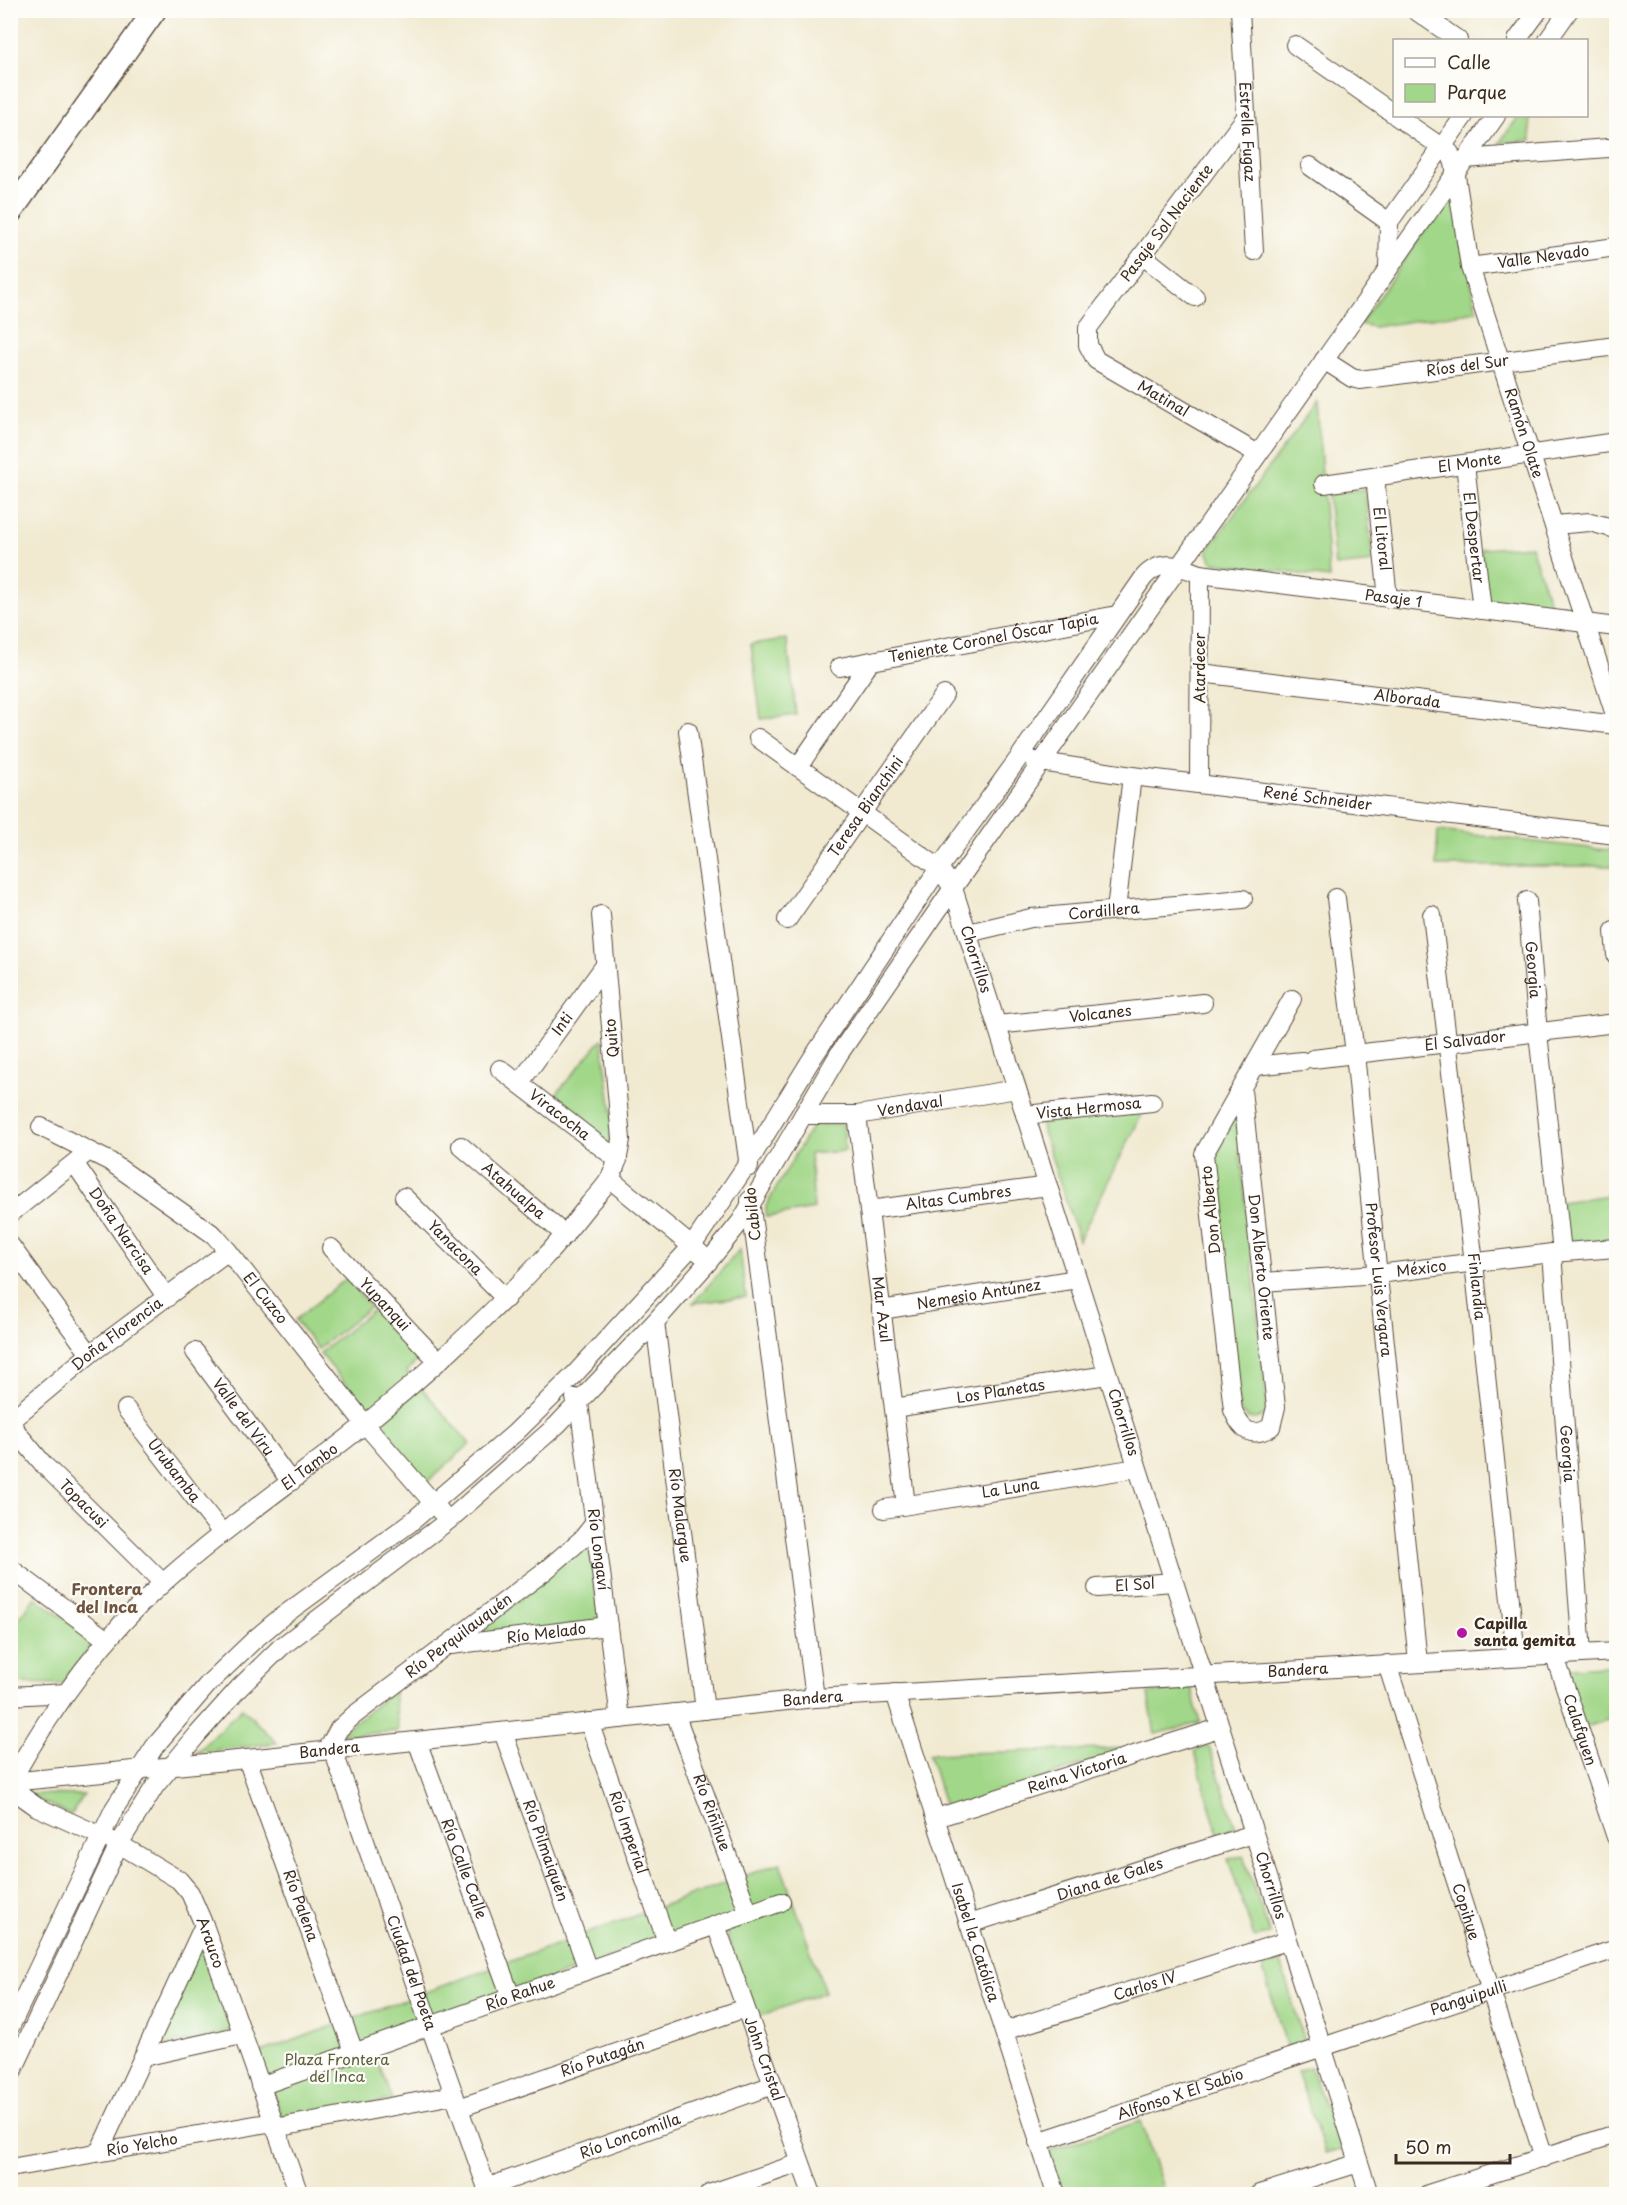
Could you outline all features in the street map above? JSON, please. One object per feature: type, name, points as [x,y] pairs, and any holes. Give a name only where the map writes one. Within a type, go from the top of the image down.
[{"type":"main road","points":[[10,213],[155,10]]},
{"type":"street","name":"Estrella Fugaz","points":[[1240,10],[1254,251]]},
{"type":"street","points":[[1415,10],[1457,39]]},
{"type":"street","points":[[1518,39],[1539,10]]},
{"type":"street","points":[[1549,39],[1569,10]]},
{"type":"street","points":[[1295,45],[1393,114]]},
{"type":"street","name":"Pasaje Sol Naciente","points":[[1088,328],[1246,117]]},
{"type":"street","points":[[1398,117],[1442,148]]},
{"type":"street","points":[[1388,270],[1394,215],[1463,117]]},
{"type":"street","points":[[10,2077],[119,1844],[141,1806],[170,1767],[239,1688],[281,1647],[448,1520],[511,1467],[579,1404],[709,1261],[751,1205],[839,1054],[953,888],[1495,117]]},
{"type":"street","name":"Ramón Olate","points":[[1442,148],[1450,153],[1454,163],[1470,267],[1617,718]]},
{"type":"street","points":[[1466,159],[1608,148]]},
{"type":"street","points":[[1310,166],[1394,215],[1420,224]]},
{"type":"street","name":"Valle Nevado","points":[[1470,267],[1617,247]]},
{"type":"street","points":[[1143,255],[1195,297]]},
{"type":"street","name":"Matinal","points":[[1088,328],[1088,345],[1096,360],[1258,454]]},
{"type":"street","name":"Ríos del Sur","points":[[1324,360],[1352,378],[1360,380],[1617,346]]},
{"type":"street","name":"El Monte","points":[[1324,484],[1617,442]]},
{"type":"street","name":"El Despertar","points":[[1465,464],[1482,610]]},
{"type":"street","name":"El Litoral","points":[[1375,477],[1388,598]]},
{"type":"street","points":[[1554,525],[1590,522],[1617,529]]},
{"type":"street","points":[[10,2027],[101,1836],[138,1770],[190,1704],[255,1639],[280,1618],[434,1503],[494,1452],[565,1384],[692,1246],[748,1163],[804,1070],[939,868],[1148,572],[1160,566],[1180,566],[1200,574]]},
{"type":"street","name":"Pasaje 1","points":[[1200,574],[1617,627]]},
{"type":"street","name":"Atardecer","points":[[1199,784],[1200,574]]},
{"type":"street","name":"Teniente Coronel Óscar Tapia","points":[[840,667],[1117,615]]},
{"type":"street","name":"Teniente Coronel Óscar Tapia","points":[[798,767],[871,661]]},
{"type":"street","name":"Alborada","points":[[1201,673],[1617,725]]},
{"type":"street","name":"Teresa Bianchini","points":[[787,920],[944,695]]},
{"type":"street","name":"Cabildo","points":[[688,731],[748,1163],[751,1205],[814,1698]]},
{"type":"street","name":"Chorrillos","points":[[758,738],[939,868],[953,888],[1369,2194]]},
{"type":"street","name":"René Schneider","points":[[1018,759],[1132,776],[1617,835]]},
{"type":"street","points":[[1116,910],[1132,776]]},
{"type":"street","name":"Profesor Luis Vergara","points":[[1336,898],[1355,1054],[1418,1662]]},
{"type":"street","name":"Cordillera","points":[[968,933],[1031,918],[1243,899]]},
{"type":"street","name":"Georgia","points":[[1527,901],[1557,1253],[1582,1653]]},
{"type":"street","name":"Quito","points":[[601,915],[621,1139],[618,1160]]},
{"type":"street","name":"Finlandia","points":[[1432,915],[1474,1263],[1516,1656]]},
{"type":"street","points":[[1614,931],[1617,955]]},
{"type":"street","name":"Inti","points":[[519,1084],[605,965]]},
{"type":"street","name":"Don Alberto","points":[[1255,1433],[1243,1428],[1233,1410],[1204,1154],[1292,999]]},
{"type":"street","name":"Volcanes","points":[[997,1025],[1203,1003]]},
{"type":"street","name":"El Salvador","points":[[1255,1066],[1617,1023]]},
{"type":"street","name":"Viracocha","points":[[500,1069],[618,1160]]},
{"type":"street","name":"Vendaval","points":[[803,1115],[857,1115],[1017,1089]]},
{"type":"street","name":"Don Alberto Oriente","points":[[1242,1090],[1276,1407],[1271,1427],[1255,1433]]},
{"type":"street","name":"Vista Hermosa","points":[[1025,1114],[1152,1102]]},
{"type":"street","name":"Mar Azul","points":[[857,1115],[906,1505]]},
{"type":"street","name":"El Cuzco","points":[[40,1127],[82,1157],[109,1161],[197,1222],[228,1251],[365,1424],[448,1520]]},
{"type":"street","name":"Atahualpa","points":[[461,1146],[565,1235]]},
{"type":"street","points":[[10,1214],[82,1157]]},
{"type":"street","name":"Doña Narcisa","points":[[82,1157],[167,1298]]},
{"type":"street","name":"El Tambo","points":[[11,1782],[50,1716],[107,1640],[163,1583],[222,1533],[365,1424],[506,1299],[565,1235],[610,1179],[618,1160]]},
{"type":"street","points":[[610,1179],[709,1261]]},
{"type":"street","name":"Altas Cumbres","points":[[869,1210],[1048,1186]]},
{"type":"street","name":"Yanacona","points":[[404,1197],[506,1299]]},
{"type":"street","points":[[10,1245],[90,1354]]},
{"type":"street","name":"Yupanqui","points":[[331,1248],[438,1361]]},
{"type":"street","name":"México","points":[[1262,1282],[1378,1274],[1617,1248]]},
{"type":"street","name":"Doña Florencia","points":[[11,1421],[90,1354],[228,1251]]},
{"type":"street","name":"Nemesio Antúnez","points":[[881,1310],[1077,1279]]},
{"type":"street","name":"Río Malargue","points":[[655,1322],[705,1710]]},
{"type":"street","name":"Valle del Viru","points":[[195,1352],[291,1482]]},
{"type":"street","name":"Los Planetas","points":[[894,1408],[1107,1375]]},
{"type":"street","name":"Río Longaví","points":[[565,1384],[579,1404],[620,1719]]},
{"type":"street","name":"Urubamba","points":[[126,1409],[222,1533]]},
{"type":"street","name":"Topacusi","points":[[11,1421],[19,1436],[44,1465],[163,1583]]},
{"type":"street","name":"La Luna","points":[[884,1509],[1137,1468]]},
{"type":"street","name":"Río Perquilauquén","points":[[330,1750],[339,1728],[353,1716],[546,1570],[582,1539],[594,1524]]},
{"type":"street","points":[[10,1568],[107,1640]]},
{"type":"street","name":"El Sol","points":[[1097,1588],[1173,1582]]},
{"type":"street","name":"Río Melado","points":[[449,1645],[608,1626]]},
{"type":"street","name":"Bandera","points":[[11,1782],[814,1698],[1617,1652]]},
{"type":"street","name":"Calafquen","points":[[1554,1654],[1617,1838]]},
{"type":"street","name":"Copihue","points":[[1387,1664],[1544,2158]]},
{"type":"street","name":"Isabel la Católica","points":[[895,1693],[1056,2194]]},
{"type":"street","points":[[10,1696],[66,1694]]},
{"type":"street","name":"Río Riñihue","points":[[675,1713],[749,1914]]},
{"type":"street","name":"Río Imperial","points":[[589,1722],[667,1942]]},
{"type":"street","name":"Reina Victoria","points":[[936,1818],[1219,1728]]},
{"type":"street","name":"Río Pilmaiquén","points":[[503,1732],[588,1970]]},
{"type":"street","name":"Río Calle Calle","points":[[417,1741],[511,1997]]},
{"type":"street","name":"Ciudad del Poeta","points":[[330,1750],[488,2191]]},
{"type":"street","name":"Río Palena","points":[[247,1759],[354,2052]]},
{"type":"street","name":"Arauco","points":[[11,1782],[23,1797],[37,1807],[119,1844],[179,1880],[190,1893],[204,1925],[298,2194]]},
{"type":"street","name":"Diana de Gales","points":[[969,1924],[1253,1834]]},
{"type":"street","name":"Río Rahue","points":[[260,2086],[781,1902]]},
{"type":"street","points":[[99,2152],[204,1925]]},
{"type":"street","name":"John Cristal","points":[[716,1925],[812,2194]]},
{"type":"street","name":"Carlos IV","points":[[1004,2031],[1287,1941]]},
{"type":"street","name":"Panguipulli","points":[[1322,2048],[1617,1949]]},
{"type":"street","name":"Río Putagán","points":[[456,2102],[745,2008]]},
{"type":"street","points":[[143,2057],[242,2035]]},
{"type":"street","name":"Alfonso X El Sabio","points":[[1038,2142],[1322,2048]]},
{"type":"street","name":"Río Loncomilla","points":[[488,2191],[773,2085]]},
{"type":"street","name":"Río Yelcho","points":[[10,2168],[274,2125],[456,2102]]},
{"type":"street","points":[[1428,2194],[1617,2134]]},
{"type":"street","points":[[709,2194],[800,2163]]},
{"type":"street","points":[[1259,2194],[1359,2163]]},
{"type":"green space","points":[[1518,117],[1529,117],[1531,140],[1499,143]]},
{"type":"green space","points":[[1452,191],[1477,311],[1374,327],[1360,324]]},
{"type":"green space","points":[[1317,402],[1329,578],[1212,562],[1207,551]]},
{"type":"green space","points":[[1365,489],[1373,562],[1335,566],[1328,494]]},
{"type":"green space","points":[[1531,546],[1554,616],[1488,607],[1481,549]]},
{"type":"green space","points":[[787,639],[796,715],[761,719],[751,644]]},
{"type":"green space","points":[[1438,831],[1616,851],[1616,866],[1436,866]]},
{"type":"green space","points":[[602,1039],[614,1128],[608,1145],[552,1099]]},
{"type":"green space","points":[[1144,1110],[1079,1240],[1038,1117]]},
{"type":"green space","points":[[1236,1112],[1268,1411],[1262,1417],[1254,1419],[1248,1418],[1239,1409],[1209,1155]]},
{"type":"green space","points":[[843,1124],[845,1151],[810,1154],[814,1209],[766,1217],[766,1206],[812,1126]]},
{"type":"green space","points":[[1616,1194],[1616,1241],[1567,1244],[1561,1202]]},
{"type":"green space","points":[[740,1249],[746,1297],[693,1303]]},
{"type":"green space","points":[[347,1278],[370,1307],[318,1349],[295,1320]]},
{"type":"green space","points":[[375,1308],[421,1357],[407,1371],[470,1444],[427,1482],[320,1353]]},
{"type":"green space","points":[[589,1542],[600,1622],[472,1638]]},
{"type":"green space","points":[[35,1597],[95,1641],[63,1684],[11,1683],[11,1630]]},
{"type":"green space","points":[[1616,1665],[1616,1717],[1585,1727],[1562,1669]]},
{"type":"green space","points":[[1191,1687],[1200,1723],[1155,1734],[1148,1694]]},
{"type":"green space","points":[[394,1691],[398,1731],[337,1736]]},
{"type":"green space","points":[[242,1708],[277,1743],[197,1752]]},
{"type":"green space","points":[[1209,1746],[1236,1828],[1218,1835],[1194,1751]]},
{"type":"green space","points":[[1133,1748],[946,1811],[929,1754]]},
{"type":"green space","points":[[26,1794],[84,1795],[71,1815]]},
{"type":"green space","points":[[1243,1856],[1270,1934],[1254,1937],[1228,1859]]},
{"type":"green space","name":"Plaza Frontera del Inca","points":[[780,1863],[825,1992],[757,2017],[721,1919],[371,2041],[392,2100],[283,2121],[259,2053]]},
{"type":"green space","points":[[202,1942],[234,2031],[151,2049]]},
{"type":"green space","points":[[1281,1962],[1305,2045],[1288,2051],[1262,1966]]},
{"type":"green space","points":[[1310,2067],[1342,2149],[1325,2153],[1297,2071]]},
{"type":"green space","points":[[1141,2121],[1165,2194],[1062,2194],[1048,2151]]},
{"type":"place","name":"Capilla santa gemita","points":[[1462,1633]]},
{"type":"district","name":"Frontera del Inca","points":[[107,1598]]}]
